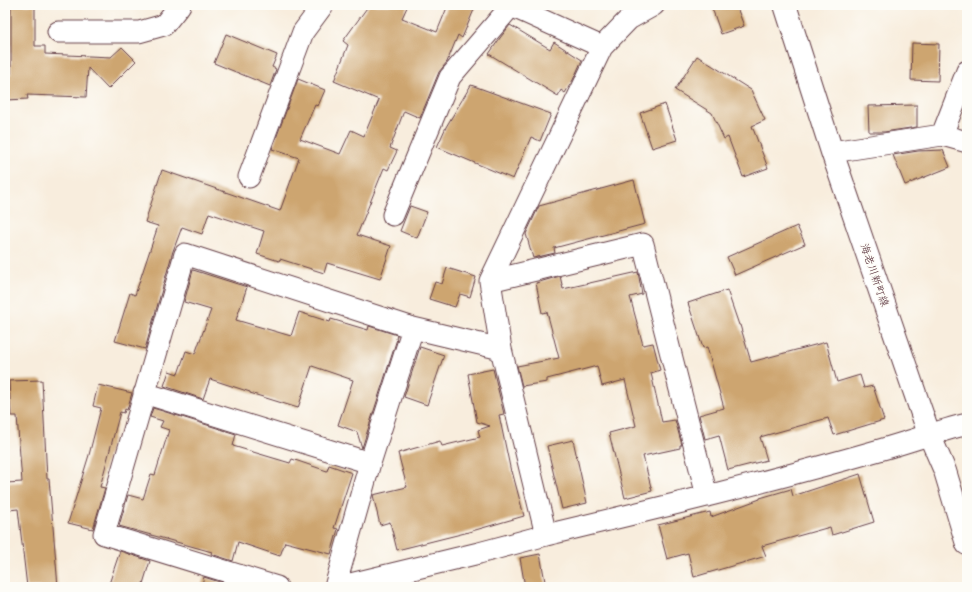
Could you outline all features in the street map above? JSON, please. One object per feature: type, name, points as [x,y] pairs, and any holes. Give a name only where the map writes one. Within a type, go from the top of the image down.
[{"type":"main road","name":"海老川新町線","points":[[785,5],[832,152],[929,434],[945,471],[967,544]]},
{"type":"street","points":[[58,32],[139,32],[164,25],[180,5]]},
{"type":"street","points":[[249,177],[303,32],[323,5]]},
{"type":"street","points":[[393,215],[450,77],[510,5],[602,47]]},
{"type":"street","points":[[546,535],[501,349],[490,281],[602,47],[629,19],[654,5]]},
{"type":"street","points":[[942,135],[967,71]]},
{"type":"street","points":[[832,152],[942,135],[967,142]]},
{"type":"street","points":[[490,281],[643,244],[707,496]]},
{"type":"street","points":[[277,587],[104,534],[185,254],[413,328],[501,349]]},
{"type":"street","points":[[413,328],[370,463],[337,587],[707,496],[884,449],[929,434],[967,424]]},
{"type":"street","points":[[144,393],[370,463]]},
{"type":"building","points":[[11,5],[35,5],[35,46],[45,46],[45,54],[111,57],[122,47],[136,61],[108,89],[88,68],[86,97],[27,95],[28,99],[5,100],[5,74],[11,74]]},
{"type":"building","points":[[369,5],[408,5],[402,18],[437,32],[448,5],[476,5],[462,38],[458,35],[447,62],[439,72],[420,118],[404,111],[390,148],[397,151],[388,170],[384,168],[357,235],[391,246],[380,279],[327,263],[324,273],[280,259],[279,261],[257,254],[264,231],[209,213],[202,234],[182,227],[173,251],[145,349],[115,341],[130,293],[135,295],[158,226],[145,222],[162,170],[280,211],[299,158],[272,149],[298,79],[325,90],[318,106],[315,105],[300,139],[340,154],[351,130],[364,136],[379,100],[334,81],[348,45],[343,41]]},
{"type":"building","points":[[711,5],[736,5],[744,26],[721,34]]},
{"type":"building","points":[[510,25],[550,49],[554,42],[582,60],[565,93],[561,90],[558,96],[489,54]]},
{"type":"building","points":[[226,34],[277,55],[272,67],[276,69],[270,86],[214,63]]},
{"type":"building","points":[[912,43],[939,44],[938,81],[911,80]]},
{"type":"building","points":[[697,56],[751,90],[765,120],[752,126],[768,168],[743,177],[728,137],[724,139],[712,113],[675,90]]},
{"type":"building","points":[[471,85],[551,114],[540,141],[531,137],[513,179],[437,147],[446,127]]},
{"type":"building","points":[[665,104],[677,140],[652,148],[640,113]]},
{"type":"building","points":[[917,105],[917,127],[884,132],[869,132],[868,106]]},
{"type":"building","points":[[943,150],[950,167],[905,185],[893,155],[918,151]]},
{"type":"building","points":[[634,180],[645,224],[554,248],[555,253],[533,258],[526,234],[539,206]]},
{"type":"building","points":[[410,206],[427,212],[417,238],[400,231]]},
{"type":"building","points":[[797,226],[805,244],[735,275],[727,257]]},
{"type":"building","points":[[447,268],[476,277],[470,297],[460,294],[455,307],[429,299],[435,282],[442,284]]},
{"type":"building","points":[[193,270],[247,287],[236,320],[291,336],[299,312],[330,322],[331,319],[368,330],[369,326],[397,335],[362,448],[357,432],[338,425],[353,380],[312,366],[298,408],[210,379],[203,399],[164,386],[169,371],[178,374],[186,351],[195,354],[211,310],[184,302]]},
{"type":"building","points":[[638,272],[642,294],[630,297],[643,345],[653,343],[660,370],[651,373],[662,422],[675,420],[682,445],[680,445],[680,448],[643,456],[652,491],[625,498],[609,433],[636,426],[625,380],[602,386],[597,366],[547,379],[547,382],[522,386],[517,366],[559,358],[547,312],[542,313],[536,283],[560,276],[563,289]]},
{"type":"building","points":[[727,290],[740,325],[751,362],[826,342],[837,382],[860,375],[864,388],[873,386],[884,420],[834,435],[828,418],[760,437],[767,460],[728,470],[719,435],[705,439],[699,415],[724,408],[707,347],[703,348],[688,303]]},
{"type":"building","points":[[420,347],[444,355],[427,405],[404,397]]},
{"type":"building","points":[[493,369],[504,414],[499,415],[511,472],[512,471],[524,516],[397,550],[390,522],[380,525],[373,495],[407,487],[398,453],[440,441],[442,446],[480,437],[478,430],[490,426],[477,422],[468,374]]},
{"type":"building","points":[[42,380],[47,479],[49,479],[58,587],[27,587],[18,509],[9,510],[6,483],[22,482],[17,416],[11,416],[9,381]]},
{"type":"building","points":[[98,385],[132,393],[127,410],[125,409],[124,413],[120,412],[100,487],[105,488],[93,529],[68,523],[89,455],[101,408],[93,406]]},
{"type":"building","points":[[153,408],[236,434],[233,446],[290,463],[292,459],[327,471],[329,465],[352,473],[334,528],[338,529],[331,554],[285,542],[280,556],[238,542],[233,561],[211,554],[212,552],[119,526],[128,495],[143,499],[151,474],[155,475],[169,430],[160,427],[163,421],[150,417]]},
{"type":"building","points":[[573,440],[587,503],[562,509],[547,446]]},
{"type":"building","points":[[860,474],[874,522],[832,535],[830,527],[762,546],[766,556],[694,577],[688,553],[667,559],[658,525],[710,512],[711,517],[760,498],[791,489],[793,496]]},
{"type":"building","points":[[120,551],[150,561],[142,587],[108,587]]},
{"type":"building","points":[[540,554],[546,587],[525,587],[520,558]]},
{"type":"building","points":[[204,577],[226,584],[225,587],[201,587]]}]
